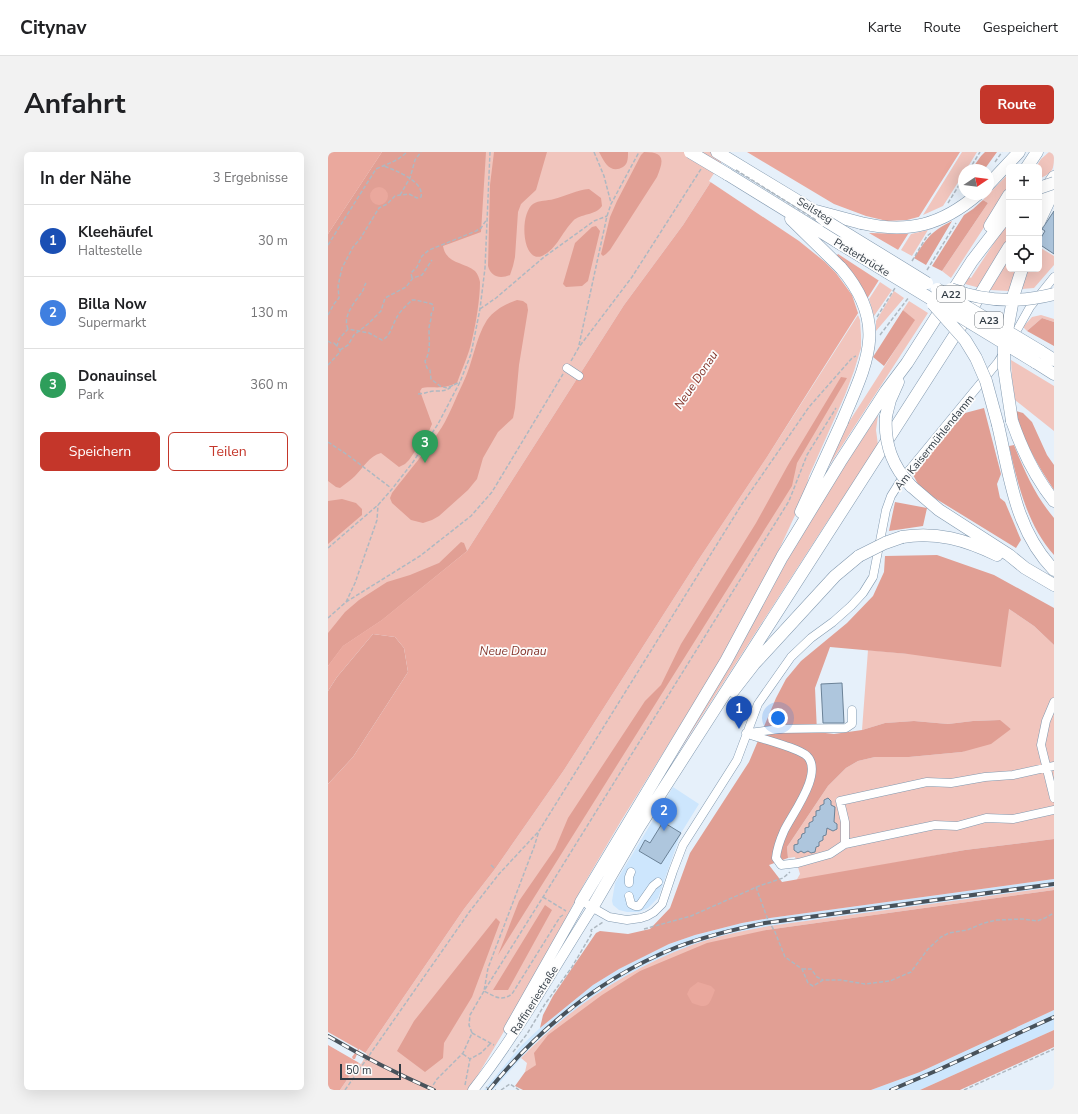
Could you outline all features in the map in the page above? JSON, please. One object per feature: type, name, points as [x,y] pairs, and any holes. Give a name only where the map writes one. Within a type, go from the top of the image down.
[{"type":"highway","name":"Praterbrücke","points":[[690,152],[926,296],[1037,357]]},
{"type":"highway","name":"Praterbrücke","points":[[717,152],[811,209],[826,221],[927,282],[1037,357]]},
{"type":"highway","points":[[994,179],[1019,152]]},
{"type":"highway","points":[[1029,164],[1037,152]]},
{"type":"highway","points":[[1042,195],[1054,177]]},
{"type":"highway","points":[[1042,187],[1054,183]]},
{"type":"highway","points":[[1042,216],[1054,190]]},
{"type":"highway","points":[[811,209],[872,226],[907,228],[918,227],[940,219],[960,208],[970,200]]},
{"type":"highway","name":"A22","points":[[907,363],[972,261],[1006,200]]},
{"type":"highway","points":[[780,206],[851,280],[858,291],[866,311],[870,330],[868,352],[858,386],[792,531],[782,557]]},
{"type":"highway","points":[[972,261],[1006,217]]},
{"type":"highway","name":"A22","points":[[702,727],[969,313],[1006,252]]},
{"type":"highway","points":[[1021,272],[1014,294],[1004,347],[1004,368],[1012,421],[1026,457],[1054,501]]},
{"type":"highway","points":[[927,282],[977,297],[993,299],[1029,299],[1054,294]]},
{"type":"highway","points":[[926,296],[965,340],[976,358],[986,382],[998,425],[1020,516],[1033,543],[1054,570]]},
{"type":"highway","name":"A23","points":[[1037,357],[1054,360]]},
{"type":"highway","name":"A23","points":[[1037,357],[1054,374]]},
{"type":"highway","points":[[907,363],[893,393],[886,416],[885,435],[889,452],[896,468],[910,486],[939,510],[1009,555],[1025,568]]},
{"type":"highway","points":[[586,905],[726,661],[782,557],[869,416],[907,363]]},
{"type":"highway","points":[[586,905],[639,827],[702,727],[754,664],[835,576],[860,556],[880,545],[902,538],[925,534],[952,538],[981,547],[1025,568],[1054,586]]},
{"type":"main road","name":"Raffineriestraße","points":[[473,1090],[494,1045],[568,914],[586,905]]},
{"type":"main road","name":"Raffineriestraße","points":[[473,1090],[497,1060],[543,988],[581,924],[586,905]]},
{"type":"street","name":"Am Kaisermühlendamm","points":[[586,905],[609,917],[627,920],[641,918],[654,912],[662,904],[683,845],[737,760],[758,704],[791,657],[811,638],[845,612],[863,593],[873,577],[886,510],[891,496],[913,465],[998,362],[1030,307],[1054,277]]},
{"type":"street","points":[[567,368],[579,376]]},
{"type":"street","points":[[1054,702],[1046,721],[1041,745],[1050,767],[1054,798]]},
{"type":"street","points":[[746,733],[779,729],[846,728],[852,724],[852,710]]},
{"type":"street","points":[[746,733],[797,750],[807,757],[812,767],[812,777],[805,794],[784,831],[776,852],[776,858],[781,866],[830,854],[845,844],[935,825],[957,826],[986,818],[1013,819],[1054,810]]},
{"type":"street","points":[[845,844],[845,822],[840,801],[927,782],[951,782],[985,777],[1014,775],[1050,767]]},
{"type":"street","points":[[629,883],[631,872]]},
{"type":"street","points":[[629,896],[631,904],[639,906],[653,886],[658,882]]},
{"type":"path","points":[[328,245],[376,169],[402,157],[407,152]]},
{"type":"path","points":[[400,194],[410,178],[413,164],[422,152]]},
{"type":"path","points":[[328,548],[378,505],[392,489],[413,462],[438,424],[460,382],[473,347],[480,309],[485,268],[487,184],[490,152]]},
{"type":"path","points":[[594,152],[604,176],[611,204]]},
{"type":"path","points":[[579,347],[607,216],[611,204],[639,152]]},
{"type":"path","points":[[973,164],[980,152]]},
{"type":"path","points":[[328,618],[346,602],[420,556],[471,516],[492,492],[579,347],[632,277],[704,164]]},
{"type":"path","points":[[328,316],[339,298],[338,286],[342,268],[353,247],[360,239],[379,208],[400,194],[421,197],[420,187],[407,175],[384,166]]},
{"type":"path","name":"Seilsteg","points":[[733,169],[820,223]]},
{"type":"path","points":[[480,309],[496,298],[544,257],[594,221],[607,216]]},
{"type":"path","points":[[413,278],[410,273],[417,267],[422,256],[429,250],[476,231],[487,219]]},
{"type":"path","points":[[909,265],[931,232]]},
{"type":"path","points":[[328,365],[340,350],[348,345],[359,330],[368,324],[381,311],[386,298],[406,287],[413,278],[422,276],[432,260]]},
{"type":"path","points":[[348,329],[346,326],[348,315],[354,301],[363,290],[366,283]]},
{"type":"path","points":[[875,321],[895,288]]},
{"type":"path","points":[[348,329],[370,333],[382,340],[385,339],[394,326],[397,316],[412,300],[432,304],[434,307],[431,314],[432,318],[430,321],[430,326],[428,327],[430,334],[429,352],[425,361],[426,368],[430,370],[431,379],[440,386],[447,388],[460,382]]},
{"type":"path","points":[[337,346],[339,339],[348,329]]},
{"type":"path","points":[[328,341],[334,343],[340,350]]},
{"type":"path","points":[[346,1090],[470,911],[499,874],[539,831],[742,504],[809,407],[852,358],[858,354]]},
{"type":"path","points":[[418,394],[444,391],[453,385]]},
{"type":"path","points":[[494,1045],[472,1033],[469,1025],[470,1015],[788,501],[807,455],[838,405]]},
{"type":"path","points":[[328,442],[392,489]]},
{"type":"path","points":[[346,602],[377,520],[378,505]]},
{"type":"path","points":[[484,991],[488,968],[539,831]]},
{"type":"path","points":[[644,929],[691,916],[756,887],[783,878],[798,863]]},
{"type":"path","points":[[491,865],[495,869]]},
{"type":"path","points":[[756,887],[768,920],[773,928],[785,957],[802,969],[808,983],[811,986],[816,985],[823,980]]},
{"type":"path","points":[[543,897],[568,914]]},
{"type":"path","points":[[802,969],[810,968],[817,977],[823,980],[841,980],[865,984],[890,981],[911,972],[928,949],[941,937],[949,933],[967,930],[984,923],[997,920],[1022,919],[1036,921],[1054,913]]},
{"type":"path","points":[[484,991],[498,998],[507,997],[512,994],[560,917],[568,914]]},
{"type":"path","points":[[512,1052],[527,1034],[545,1004],[572,967],[592,933],[591,930],[609,917]]},
{"type":"path","points":[[581,924],[591,930]]},
{"type":"path","points":[[430,1090],[437,1079],[463,1054],[472,1033]]},
{"type":"path","points":[[470,1059],[494,1045]]},
{"type":"path","points":[[964,1090],[1054,1049]]},
{"type":"path","points":[[463,1054],[470,1059]]},
{"type":"path","points":[[464,1090],[470,1059]]},
{"type":"path","points":[[501,1090],[510,1084],[519,1090]]},
{"type":"shaded area","points":[[382,152],[730,152],[683,225],[624,305],[467,551],[328,666],[328,234]]},
{"type":"shaded area","points":[[382,152],[486,152],[481,232],[443,246],[448,256],[456,262],[471,268],[477,273],[480,282],[479,303],[471,345],[457,383],[443,387],[422,388],[420,391],[432,424],[429,431],[409,460],[399,467],[381,453],[370,459],[353,478],[340,488],[328,481],[328,234]]},
{"type":"shaded area","points":[[494,152],[547,152],[536,190],[521,204],[518,212],[513,266],[510,275],[503,277],[496,276],[491,273],[488,266],[490,185]]},
{"type":"shaded area","points":[[599,152],[628,152],[627,162],[618,169],[613,169],[607,165]]},
{"type":"shaded area","points":[[644,152],[651,152],[659,155],[661,158],[662,162],[657,177],[610,250],[603,256],[601,254],[610,217],[641,155]]},
{"type":"shaded area","points":[[962,152],[977,152],[970,164],[958,164],[958,182],[943,206],[923,215]]},
{"type":"shaded area","points":[[985,152],[997,152],[988,164],[975,164]]},
{"type":"shaded area","points":[[1049,152],[1054,152],[1054,163],[1052,170],[1042,177],[1042,164],[1038,164]]},
{"type":"shaded area","points":[[1006,176],[1006,194],[951,278],[942,271],[988,203],[983,200],[994,200],[994,189]]},
{"type":"shaded area","points":[[589,189],[601,198],[602,206],[592,213],[576,218],[556,245],[547,253],[542,256],[535,256],[530,253],[527,246],[524,227],[529,209],[533,204]]},
{"type":"shaded area","points":[[983,200],[988,203],[942,271],[932,266],[964,215]]},
{"type":"shaded area","points":[[952,221],[926,265],[914,258],[934,232]]},
{"type":"shaded area","points":[[1006,225],[1006,247],[980,288],[965,284],[969,277],[971,278]]},
{"type":"shaded area","points":[[596,226],[600,231],[588,281],[582,286],[566,287],[563,284],[575,243],[592,227]]},
{"type":"shaded area","points":[[928,230],[912,256],[901,250],[911,234]]},
{"type":"shaded area","points":[[1042,249],[1054,256],[1054,265],[1034,288],[1022,289],[1027,272],[1042,272]]},
{"type":"shaded area","points":[[1006,264],[1006,272],[1015,272],[1010,291],[990,290]]},
{"type":"shaded area","points":[[880,282],[892,290],[874,316],[869,299]]},
{"type":"shaded area","points":[[894,291],[904,298],[876,331],[876,321]]},
{"type":"shaded area","points":[[517,300],[523,301],[527,304],[528,310],[519,365],[513,418],[498,432],[483,458],[477,479],[468,490],[439,516],[432,520],[423,523],[411,520],[392,503],[390,498],[392,493],[445,422],[466,375],[483,327],[487,320],[500,308]]},
{"type":"shaded area","points":[[909,301],[928,313],[823,475],[840,436],[914,320],[903,310]]},
{"type":"shaded area","points":[[903,310],[915,320],[884,366],[873,357]]},
{"type":"shaded area","points":[[858,315],[860,320],[861,348],[854,371],[809,476],[804,496],[770,569],[723,656],[621,821],[584,884],[525,996],[469,1090],[340,1090],[464,909],[495,869],[564,770]]},
{"type":"shaded area","points":[[1041,315],[1054,319],[1054,322],[1042,318],[1027,331],[1023,327],[1032,317]]},
{"type":"shaded area","points":[[1042,318],[1054,322],[1054,346],[1027,331]]},
{"type":"shaded area","points":[[1011,360],[1054,386],[1054,431],[1015,400]]},
{"type":"shaded area","points":[[841,377],[847,378],[797,463],[792,486],[498,955],[519,901],[555,849],[568,818],[645,701],[661,685],[681,644],[756,523],[788,465]]},
{"type":"shaded area","points":[[984,408],[1001,474],[997,484],[1000,498],[1005,502],[1021,540],[1016,548],[933,497],[919,486],[912,473],[965,413]]},
{"type":"shaded area","points":[[1016,411],[1023,413],[1032,422],[1047,455],[1054,465],[1054,490],[1026,442]]},
{"type":"shaded area","points":[[878,415],[876,430],[878,445],[667,770],[736,655],[810,518]]},
{"type":"shaded area","points":[[1014,445],[1026,474],[1036,492],[1054,518],[1054,555],[1037,531],[1025,504],[1009,446]]},
{"type":"shaded area","points":[[342,499],[356,503],[362,509],[362,515],[328,544],[328,501]]},
{"type":"shaded area","points":[[895,502],[927,508],[923,526],[889,531]]},
{"type":"shaded area","points":[[461,542],[464,543],[467,551],[382,620],[343,646],[328,666],[328,633],[345,612],[359,600],[387,582],[410,575],[439,563]]},
{"type":"shaded area","points":[[937,555],[994,575],[1054,608],[1054,645],[1034,626],[1009,609],[1001,667],[908,654],[830,647],[815,688],[817,732],[834,734],[862,730],[885,723],[914,721],[948,724],[1000,720],[1011,729],[991,744],[962,752],[909,757],[875,757],[858,761],[846,768],[828,786],[787,847],[788,858],[769,865],[782,882],[965,850],[1054,839],[1054,879],[770,918],[742,923],[695,935],[669,944],[619,969],[593,985],[540,1028],[543,1015],[553,996],[596,933],[600,931],[628,934],[650,929],[670,908],[690,853],[749,762],[776,698],[786,679],[801,661],[847,623],[873,596],[884,572],[885,556]]},
{"type":"shaded area","points":[[1009,609],[1034,626],[1054,645],[1054,839],[965,850],[796,881],[800,874],[795,857],[788,858],[787,847],[828,786],[846,768],[858,761],[875,757],[909,757],[962,752],[1011,729],[999,720],[948,724],[914,721],[885,723],[862,730],[868,650],[908,654]]},
{"type":"shaded area","points":[[373,634],[395,637],[404,648],[408,672],[353,757],[328,784],[328,691],[337,677]]},
{"type":"shaded area","points":[[673,787],[699,804],[681,833],[658,898],[648,908],[639,912],[619,910],[613,905],[612,901],[615,883]]},
{"type":"shaded area","points":[[1054,879],[1054,887],[769,926],[726,935],[658,959],[627,975],[595,995],[547,1032],[531,1047],[493,1090],[484,1090],[521,1046],[540,1028],[593,985],[619,969],[669,944],[695,935],[742,923],[770,918]]},
{"type":"shaded area","points":[[1054,887],[1054,890],[766,930],[525,1072],[527,1063],[521,1058],[539,1040],[579,1007],[622,978],[692,945],[720,936],[769,926]]},
{"type":"shaded area","points":[[1054,890],[1054,1010],[920,1072],[871,1090],[523,1090],[515,1086],[525,1072],[536,1065],[534,1053],[548,1035],[602,995],[640,971],[707,943],[766,930]]},
{"type":"shaded area","points":[[545,905],[552,910],[508,990],[493,990]]},
{"type":"shaded area","points":[[496,918],[500,922],[472,997],[444,1043],[443,1058],[425,1072],[397,1051],[414,1021]]},
{"type":"shaded area","points":[[1054,1010],[1054,1030],[920,1090],[871,1090],[920,1072]]},
{"type":"shaded area","points":[[1054,1030],[1054,1047],[960,1090],[920,1090]]},
{"type":"water","points":[[328,152],[382,152],[328,234]]},
{"type":"water","name":"Neue Donau","points":[[730,152],[960,152],[767,457],[699,559],[564,770],[495,869],[464,909],[340,1090],[328,1090],[328,784],[353,757],[408,672],[404,648],[395,637],[373,634],[337,677],[328,691],[328,666],[343,646],[382,620],[467,551],[624,305],[683,225]]},
{"type":"water","points":[[375,187],[383,187],[388,192],[386,203],[383,205],[375,205],[370,200],[370,192]]},
{"type":"water","points":[[698,982],[711,986],[715,990],[708,1005],[702,1006],[692,1003],[687,994],[690,988]]},
{"type":"pier","points":[[728,152],[747,152],[834,204],[866,216],[887,221],[907,220],[922,216],[912,233],[869,233],[900,251],[881,282],[838,254],[836,256],[868,301],[859,316],[852,295],[836,273],[825,262],[799,241],[709,181]]},
{"type":"pier","points":[[328,1032],[358,1049],[352,1057],[353,1059],[355,1059],[359,1049],[367,1054],[361,1064],[328,1045]]},
{"type":"building","points":[[1054,211],[1054,254],[1042,246],[1042,236],[1045,231],[1042,229]]},
{"type":"building","points":[[842,683],[844,723],[823,723],[821,684]]},
{"type":"building","points":[[828,798],[831,801],[831,805],[835,807],[834,822],[837,824],[837,829],[833,831],[827,828],[826,835],[823,836],[823,840],[819,842],[819,846],[816,847],[815,852],[811,853],[808,851],[804,853],[801,851],[798,853],[794,850],[794,845],[798,844],[798,840],[801,838],[802,834],[805,833],[805,828],[809,827],[809,823],[813,821],[813,817],[816,816],[816,811],[820,810],[820,806],[824,804],[824,800]]},
{"type":"building","points":[[663,822],[681,833],[661,864],[639,851],[645,840],[650,843]]},
{"type":"railway","points":[[489,1090],[508,1067],[529,1046],[574,1006],[623,973],[649,959],[677,947],[699,939],[765,923],[1054,884]]},
{"type":"railway","points":[[891,1090],[1054,1017]]},
{"type":"railway","points":[[328,1036],[354,1051],[434,1090]]},
{"type":"place","name":"Donauinsel","points":[[425,463]]},
{"type":"place","name":"Kleehäufel","points":[[739,729]]},
{"type":"place","name":"Billa Now","points":[[664,831]]}]
